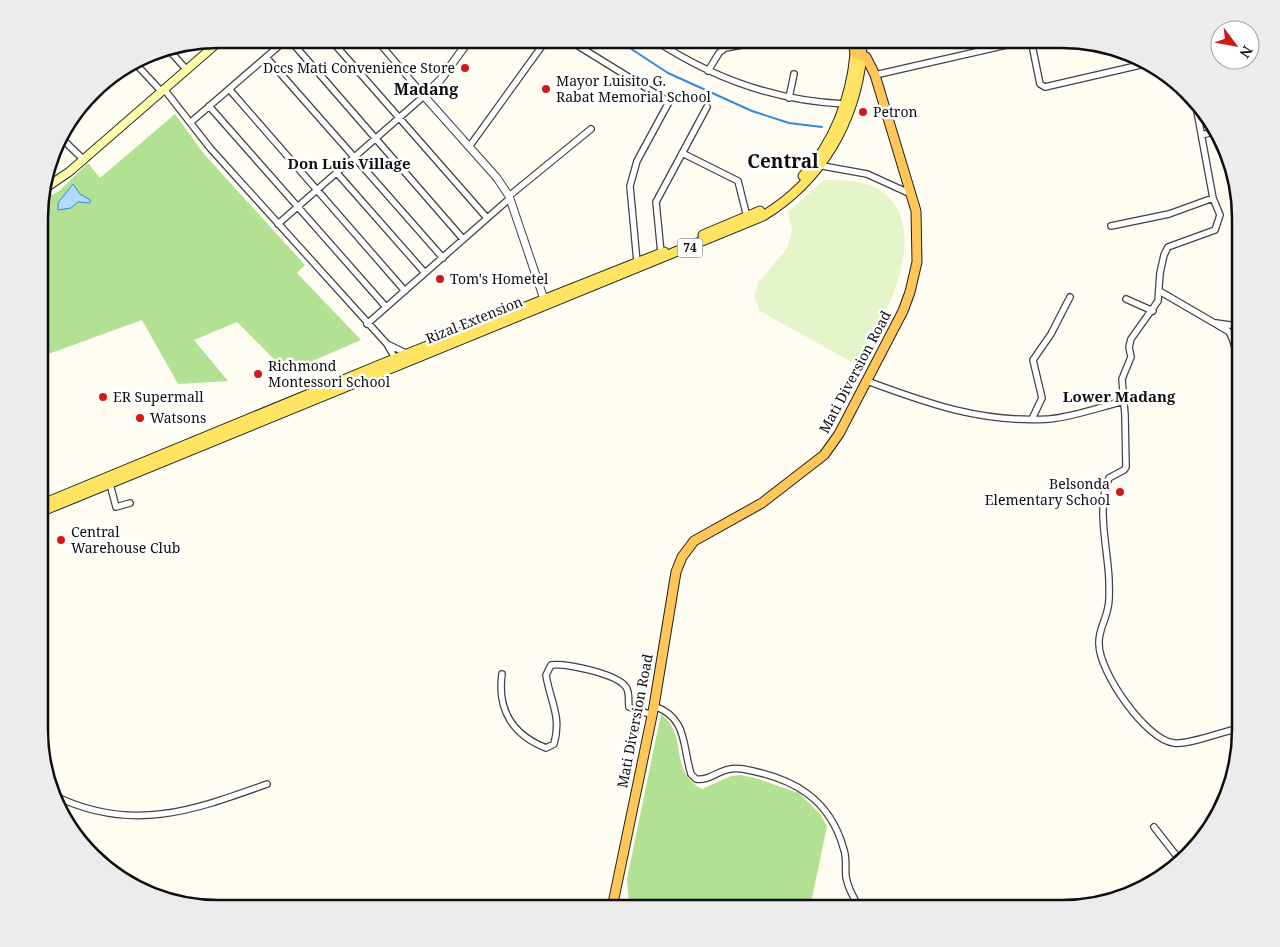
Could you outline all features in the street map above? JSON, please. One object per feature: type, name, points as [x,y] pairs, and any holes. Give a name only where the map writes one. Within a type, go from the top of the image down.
[{"type":"highway","name":"74","points":[[856,48],[858,54]]},
{"type":"highway","name":"74","points":[[858,54],[859,48]]},
{"type":"highway","name":"Mati Diversion Road","points":[[614,899],[652,711],[676,572],[688,547],[703,535],[762,503],[824,455],[839,434],[903,311],[914,278],[917,228],[911,194],[876,75],[869,61],[858,54]]},
{"type":"main road","points":[[52,183],[83,159],[211,48]]},
{"type":"main road","name":"Rizal Extension","points":[[817,165],[845,104],[858,54]]},
{"type":"main road","name":"Rizal Extension","points":[[48,509],[409,357],[748,220],[782,196],[817,165],[834,145],[849,113],[857,87],[858,54]]},
{"type":"main road","name":"Rizal Extension","points":[[545,302],[637,262],[748,220]]},
{"type":"main road","name":"Rizal Extension","points":[[48,502],[397,362]]},
{"type":"street","points":[[191,122],[277,48]]},
{"type":"street","points":[[296,48],[463,239]]},
{"type":"street","points":[[338,48],[487,218]]},
{"type":"street","points":[[384,48],[469,147],[509,198],[545,302]]},
{"type":"street","points":[[278,224],[424,96],[436,84],[463,48]]},
{"type":"street","points":[[469,147],[540,48]]},
{"type":"street","points":[[582,48],[669,102],[637,161],[630,186],[637,262]]},
{"type":"street","points":[[667,48],[708,71],[788,98],[845,104]]},
{"type":"street","points":[[708,71],[719,53],[725,48]]},
{"type":"street","points":[[876,75],[993,48]]},
{"type":"street","points":[[1034,48],[1040,84],[1045,87],[1138,66]]},
{"type":"street","points":[[173,54],[186,69]]},
{"type":"street","points":[[266,57],[442,258]]},
{"type":"street","points":[[139,67],[163,90],[191,122],[210,148],[367,324],[388,344],[409,357]]},
{"type":"street","points":[[788,98],[794,74]]},
{"type":"street","points":[[229,89],[405,291]]},
{"type":"street","points":[[210,106],[386,307]]},
{"type":"street","points":[[662,253],[656,202],[707,107]]},
{"type":"street","points":[[1198,115],[1213,198],[1220,215],[1218,226],[1208,233],[1171,244],[1168,247],[1164,254],[1160,272],[1161,292],[1153,311],[1131,339],[1129,347],[1131,357],[1122,379],[1126,467],[1109,478],[1104,494],[1105,542],[1110,592],[1108,607],[1099,636],[1100,654],[1115,688],[1125,702],[1165,740],[1181,744],[1232,730]]},
{"type":"street","points":[[367,324],[509,198],[591,129]]},
{"type":"street","points":[[1202,135],[1210,133]]},
{"type":"street","points":[[65,142],[83,159]]},
{"type":"street","points":[[682,153],[738,181],[748,220]]},
{"type":"street","points":[[817,165],[867,174],[911,194]]},
{"type":"street","points":[[337,173],[425,273]]},
{"type":"street","points":[[1110,226],[1168,214],[1213,198]]},
{"type":"street","points":[[1161,292],[1232,335]]},
{"type":"street","points":[[1032,419],[1042,398],[1034,360],[1051,334],[1070,297]]},
{"type":"street","points":[[1126,299],[1153,311]]},
{"type":"street","points":[[1214,323],[1232,325]]},
{"type":"street","points":[[388,344],[397,362]]},
{"type":"street","points":[[867,381],[975,416],[1012,420],[1050,419],[1124,401]]},
{"type":"street","points":[[110,484],[116,507],[130,503]]},
{"type":"street","points":[[502,674],[500,695],[511,723],[526,737],[546,748],[554,744],[557,725],[557,714],[546,675],[552,665],[567,664],[588,669],[624,685],[629,694],[629,706],[670,713],[681,730],[691,774],[696,779],[708,778],[725,768],[745,769],[795,786],[814,798],[833,822],[840,837],[845,851],[848,882],[856,900]]},
{"type":"street","points":[[62,798],[108,813],[126,817],[146,817],[202,805],[267,784]]},
{"type":"street","points":[[1154,827],[1176,856]]},
{"type":"green space","points":[[175,114],[204,154],[305,265],[297,273],[361,340],[287,372],[237,322],[194,340],[228,381],[178,384],[142,320],[48,354],[49,196],[59,191],[88,163],[100,178]]},
{"type":"green space","points":[[824,180],[860,182],[880,190],[896,207],[904,228],[904,252],[899,277],[890,302],[879,325],[855,364],[760,311],[754,296],[758,283],[788,247],[792,230],[788,212]]},
{"type":"green space","points":[[661,714],[670,723],[675,733],[681,763],[685,772],[691,781],[702,789],[731,776],[741,775],[755,778],[799,793],[820,814],[827,826],[812,900],[629,899],[627,879]]},
{"type":"water","points":[[73,184],[80,194],[90,200],[90,203],[78,202],[71,208],[58,210],[58,203]]},
{"type":"waterway","points":[[630,48],[668,73],[752,111],[789,123],[822,127]]},
{"type":"place","name":"Dccs Mati Convenience Store","points":[[465,68]]},
{"type":"place","name":"Mayor Luisito G. Rabat Memorial School","points":[[546,89]]},
{"type":"place","name":"Petron","points":[[863,112]]},
{"type":"place","name":"Tom's Hometel","points":[[440,279]]},
{"type":"place","name":"Richmond Montessori School","points":[[258,374]]},
{"type":"place","name":"ER Supermall","points":[[103,397]]},
{"type":"place","name":"Watsons","points":[[140,418]]},
{"type":"place","name":"Belsonda Elementary School","points":[[1120,492]]},
{"type":"place","name":"Central Warehouse Club","points":[[61,540]]},
{"type":"district","name":"Madang","points":[[426,89]]},
{"type":"district","name":"Central","points":[[783,161]]},
{"type":"district","name":"Don Luis Village","points":[[349,164]]},
{"type":"district","name":"Lower Madang","points":[[1119,397]]}]
